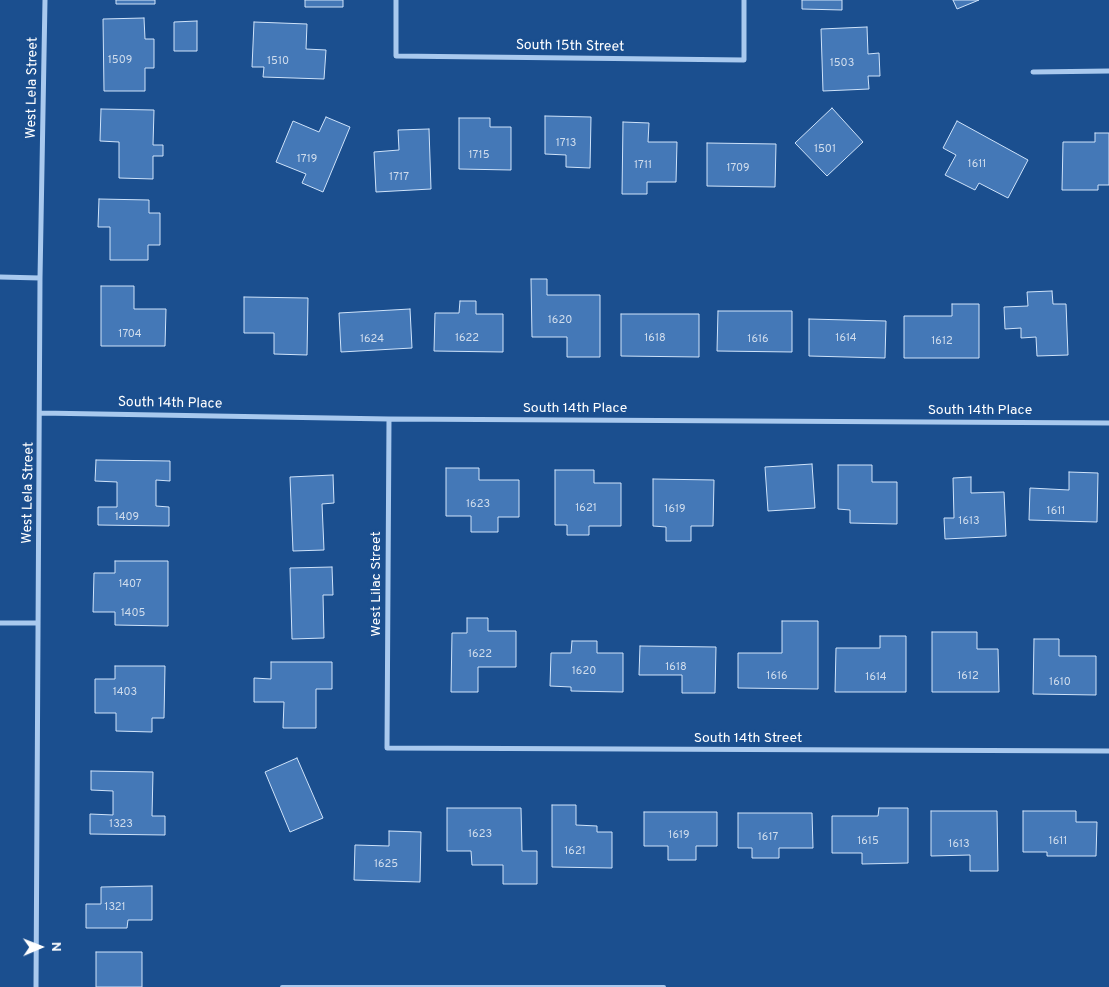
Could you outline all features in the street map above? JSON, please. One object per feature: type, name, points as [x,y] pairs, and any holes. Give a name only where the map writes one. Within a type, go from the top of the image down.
[{"type":"street","name":"West Lela Street","points":[[36,987],[41,413],[40,278],[45,0]]},
{"type":"street","name":"South 15th Street","points":[[396,0],[396,56],[744,60],[744,0]]},
{"type":"street","points":[[1033,72],[1109,71]]},
{"type":"street","points":[[0,277],[40,278]]},
{"type":"street","name":"South 14th Place","points":[[41,413],[389,419],[1109,422]]},
{"type":"street","name":"West Lilac Street","points":[[388,748],[389,419]]},
{"type":"street","points":[[0,623],[38,623]]},
{"type":"street","name":"South 14th Street","points":[[388,748],[1109,751]]},
{"type":"lane","points":[[282,987],[664,987]]},
{"type":"building","points":[[116,0],[155,0],[155,4],[116,4]]},
{"type":"building","points":[[305,0],[343,0],[343,7],[305,7]]},
{"type":"building","points":[[802,0],[842,0],[842,10],[802,9]]},
{"type":"building","points":[[953,0],[979,0],[957,9]]},
{"type":"building","points":[[144,18],[145,39],[154,39],[154,68],[145,68],[145,91],[104,91],[103,19]]},
{"type":"building","points":[[197,21],[197,51],[174,51],[174,22]]},
{"type":"building","points":[[254,22],[307,24],[306,49],[326,50],[324,79],[263,77],[264,67],[252,67]]},
{"type":"building","points":[[867,27],[868,54],[879,53],[880,76],[868,76],[869,89],[823,91],[821,29]]},
{"type":"building","points":[[832,108],[863,142],[827,176],[795,143]]},
{"type":"building","points":[[101,109],[154,110],[153,145],[163,145],[163,156],[153,156],[153,179],[119,178],[119,142],[100,141]]},
{"type":"building","points":[[545,116],[591,117],[590,168],[566,167],[566,155],[545,154]]},
{"type":"building","points":[[326,117],[350,127],[323,192],[302,183],[306,174],[276,162],[293,121],[319,132]]},
{"type":"building","points":[[459,118],[490,118],[490,127],[511,127],[511,170],[459,169]]},
{"type":"building","points":[[957,121],[1028,160],[1008,198],[979,183],[975,190],[945,175],[956,155],[943,148]]},
{"type":"building","points":[[623,122],[649,123],[648,142],[677,142],[676,182],[647,182],[647,194],[622,194]]},
{"type":"building","points":[[429,129],[431,189],[376,192],[374,152],[399,150],[398,130]]},
{"type":"building","points":[[1095,133],[1109,133],[1109,185],[1098,185],[1098,190],[1062,190],[1063,142],[1095,142]]},
{"type":"building","points":[[707,143],[776,144],[775,187],[707,186]]},
{"type":"building","points":[[99,199],[149,200],[149,213],[160,213],[160,245],[148,245],[148,260],[110,260],[110,227],[98,227]]},
{"type":"building","points":[[531,279],[547,279],[547,295],[600,295],[600,357],[567,357],[567,337],[532,337]]},
{"type":"building","points":[[101,286],[134,286],[134,309],[166,309],[165,346],[101,346]]},
{"type":"building","points":[[1052,291],[1053,304],[1066,304],[1068,355],[1037,356],[1036,337],[1021,338],[1021,328],[1005,329],[1004,307],[1028,306],[1027,292]]},
{"type":"building","points":[[244,297],[308,298],[307,355],[274,354],[274,333],[244,333]]},
{"type":"building","points":[[460,301],[476,301],[476,314],[503,314],[503,352],[434,351],[435,313],[459,313]]},
{"type":"building","points":[[952,304],[979,304],[979,358],[904,358],[904,316],[952,316]]},
{"type":"building","points":[[410,309],[412,348],[341,352],[339,313]]},
{"type":"building","points":[[718,311],[792,311],[792,352],[717,351]]},
{"type":"building","points":[[621,314],[699,314],[699,357],[621,356]]},
{"type":"building","points":[[809,319],[886,321],[885,358],[809,356]]},
{"type":"building","points":[[96,460],[170,461],[170,481],[156,480],[156,506],[169,507],[169,526],[98,525],[98,507],[117,507],[117,482],[95,481]]},
{"type":"building","points":[[812,464],[815,508],[768,511],[765,467]]},
{"type":"building","points":[[838,465],[872,465],[872,482],[897,482],[897,524],[850,523],[850,510],[838,509]]},
{"type":"building","points":[[446,468],[479,468],[479,480],[519,480],[519,517],[498,517],[498,532],[471,532],[471,516],[446,516]]},
{"type":"building","points":[[555,470],[594,470],[594,483],[621,483],[621,526],[589,526],[589,535],[567,535],[567,525],[555,525]]},
{"type":"building","points":[[1069,472],[1098,473],[1097,522],[1029,520],[1030,488],[1069,490]]},
{"type":"building","points":[[333,475],[334,503],[322,504],[324,550],[293,551],[290,477]]},
{"type":"building","points":[[971,477],[971,493],[1004,492],[1006,536],[945,539],[944,518],[954,518],[953,478]]},
{"type":"building","points":[[653,479],[714,480],[713,526],[691,526],[691,541],[666,541],[666,527],[653,526]]},
{"type":"building","points":[[115,561],[168,561],[168,626],[115,625],[115,612],[93,612],[94,573],[115,573]]},
{"type":"building","points":[[332,567],[333,595],[323,595],[324,638],[292,639],[290,568]]},
{"type":"building","points":[[467,618],[488,618],[488,631],[516,631],[516,667],[478,667],[478,692],[451,692],[452,633],[467,633]]},
{"type":"building","points":[[782,621],[818,621],[818,689],[738,688],[738,653],[782,653]]},
{"type":"building","points":[[932,632],[977,632],[977,649],[998,649],[999,692],[932,692]]},
{"type":"building","points":[[880,636],[906,636],[906,692],[835,692],[836,648],[880,648]]},
{"type":"building","points":[[1034,639],[1059,639],[1059,656],[1096,656],[1096,695],[1033,694]]},
{"type":"building","points":[[572,641],[597,641],[597,653],[623,653],[623,692],[571,691],[571,687],[550,686],[551,653],[571,653]]},
{"type":"building","points":[[640,646],[716,647],[715,693],[682,693],[682,675],[639,675]]},
{"type":"building","points":[[271,662],[332,662],[332,689],[316,689],[316,728],[283,728],[284,702],[254,702],[254,678],[271,679]]},
{"type":"building","points":[[115,666],[165,666],[164,718],[152,718],[152,732],[116,731],[116,713],[95,713],[95,679],[115,679]]},
{"type":"building","points":[[297,758],[323,818],[290,832],[265,772]]},
{"type":"building","points":[[91,771],[153,772],[152,816],[165,816],[165,835],[90,834],[90,814],[113,815],[113,791],[91,790]]},
{"type":"building","points":[[552,805],[576,805],[576,825],[597,826],[597,832],[612,832],[612,868],[552,867]]},
{"type":"building","points":[[447,808],[521,808],[522,851],[537,851],[537,884],[503,884],[503,865],[472,865],[471,851],[447,851]]},
{"type":"building","points":[[879,808],[908,808],[908,863],[862,864],[862,853],[832,853],[832,816],[878,816]]},
{"type":"building","points":[[931,811],[997,811],[998,871],[970,871],[970,855],[931,856]]},
{"type":"building","points":[[1023,811],[1076,811],[1076,822],[1097,822],[1096,856],[1047,856],[1047,852],[1023,852]]},
{"type":"building","points":[[644,812],[717,812],[717,846],[696,846],[696,860],[668,860],[668,846],[644,846]]},
{"type":"building","points":[[738,813],[812,813],[813,848],[779,848],[779,858],[752,858],[752,848],[738,848]]},
{"type":"building","points":[[389,831],[421,832],[420,882],[354,880],[355,845],[389,846]]},
{"type":"building","points":[[152,886],[152,920],[128,920],[127,928],[86,928],[86,904],[101,904],[101,887]]},
{"type":"building","points":[[96,952],[142,952],[142,987],[96,987]]}]
